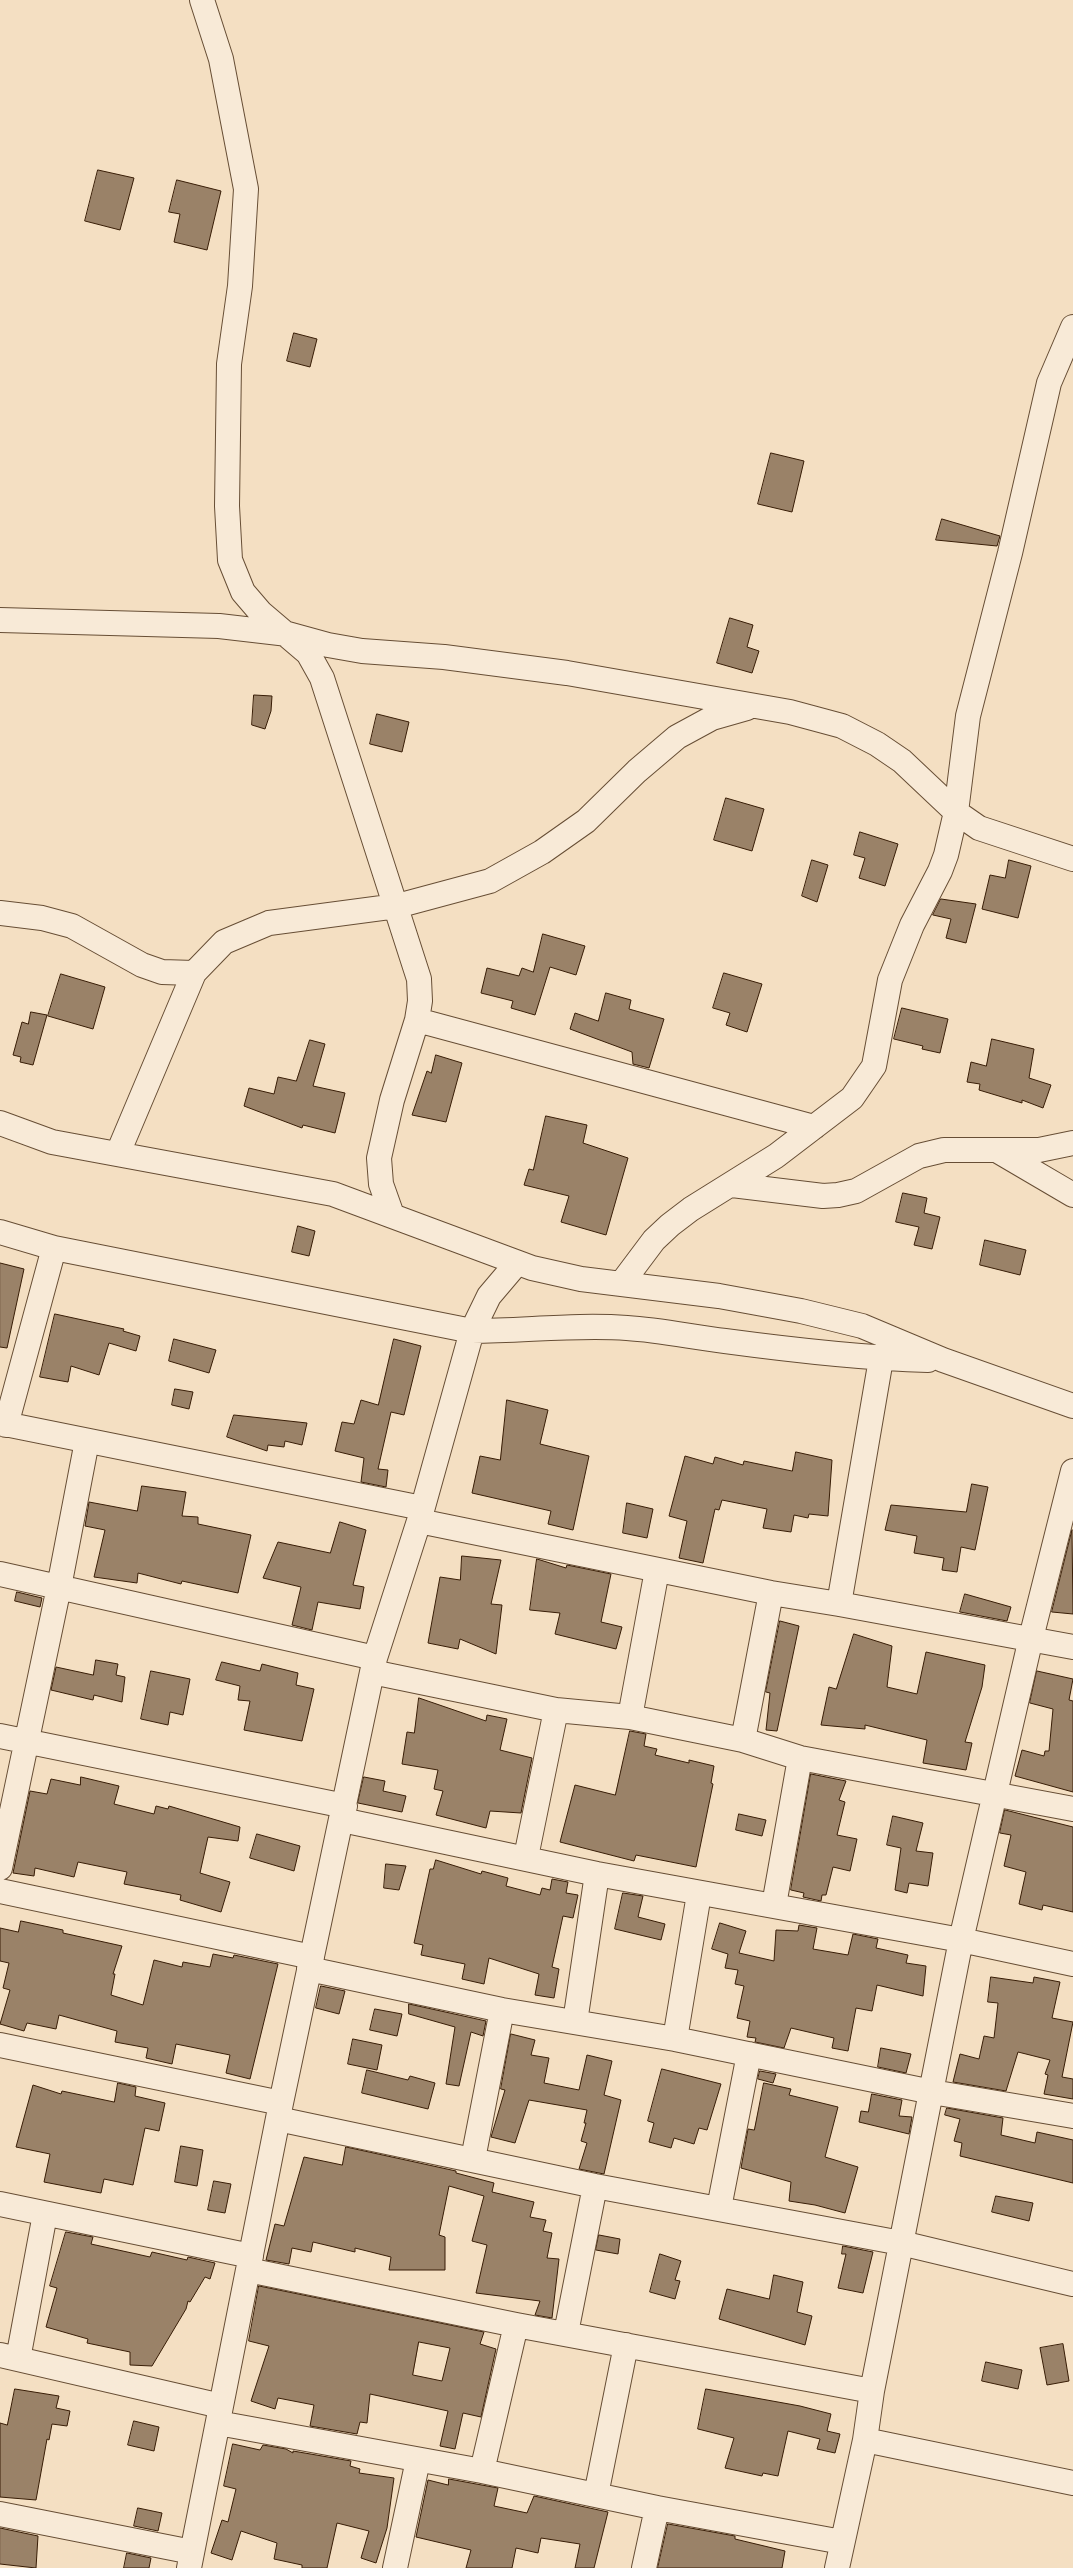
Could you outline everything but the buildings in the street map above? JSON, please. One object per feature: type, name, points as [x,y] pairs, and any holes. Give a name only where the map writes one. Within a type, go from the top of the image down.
[{"type":"street","points":[[202,0],[221,59],[246,189],[240,286],[229,364],[227,506],[230,560],[242,592],[261,613],[288,634],[308,653],[322,678],[397,906],[418,978],[420,1001],[417,1020],[392,1100],[379,1158],[381,1184],[392,1215]]},
{"type":"street","points":[[621,1284],[654,1240],[665,1230],[691,1208],[732,1185],[852,1098],[874,1066],[890,980],[912,925],[940,871],[956,812],[968,716],[1010,553],[1049,383],[1073,328]]},
{"type":"street","points":[[0,620],[219,626],[288,634],[328,645],[444,657],[567,673],[790,712],[842,726],[877,744],[902,761],[956,812],[979,828],[1073,859]]},
{"type":"street","points":[[118,1154],[194,973],[224,942],[269,923],[397,906],[490,881],[542,852],[586,821],[637,771],[677,737],[712,718],[754,707]]},
{"type":"street","points":[[1044,850],[1073,843]]},
{"type":"street","points":[[0,913],[42,918],[72,926],[142,965],[162,972],[194,973]]},
{"type":"street","points":[[417,1020],[814,1127]]},
{"type":"street","points":[[1,1125],[52,1142],[333,1194],[392,1215],[450,1240],[517,1263],[581,1279],[719,1296],[801,1310],[862,1326],[943,1360],[1073,1406]]},
{"type":"street","points":[[732,1185],[831,1196],[856,1190],[919,1156],[944,1150],[1039,1150],[1073,1143]]},
{"type":"street","points":[[998,1151],[1073,1195]]},
{"type":"street","points":[[0,1232],[54,1248],[472,1331],[513,1331],[595,1326],[629,1328],[771,1347],[881,1358],[943,1360]]},
{"type":"street","points":[[54,1248],[3,1424],[420,1514],[657,1570],[770,1593],[1073,1647]]},
{"type":"street","points":[[0,2514],[190,2560],[310,1963],[344,1813],[373,1665],[420,1514],[472,1331],[489,1296],[517,1263]]},
{"type":"street","points":[[839,1604],[881,1358]]},
{"type":"street","points":[[0,1868],[59,1587],[87,1441]]},
{"type":"street","points":[[837,2568],[865,2440],[872,2390],[961,1940],[993,1795],[1073,1471]]},
{"type":"street","points":[[630,1717],[657,1570]]},
{"type":"street","points":[[0,1574],[556,1710],[630,1717],[743,1740],[800,1758],[1073,1809]]},
{"type":"street","points":[[743,1740],[770,1593]]},
{"type":"street","points":[[526,1858],[556,1710]]},
{"type":"street","points":[[0,1736],[344,1813],[597,1874],[961,1940],[1073,1964]]},
{"type":"street","points":[[774,1905],[800,1758]]},
{"type":"street","points":[[575,2022],[597,1874]]},
{"type":"street","points":[[0,1891],[502,2010],[675,2039],[932,2092],[1073,2116]]},
{"type":"street","points":[[675,2039],[699,1894]]},
{"type":"street","points":[[474,2159],[502,2010]]},
{"type":"street","points":[[0,2045],[594,2186],[901,2243],[1073,2284]]},
{"type":"street","points":[[719,2208],[749,2054]]},
{"type":"street","points":[[566,2333],[594,2186]]},
{"type":"street","points":[[0,2204],[516,2325],[872,2390]]},
{"type":"street","points":[[45,2214],[9,2357],[220,2414],[418,2460],[482,2471],[657,2508],[842,2542]]},
{"type":"street","points":[[482,2471],[516,2325]]},
{"type":"street","points":[[596,2495],[626,2345]]},
{"type":"street","points":[[865,2440],[1073,2483]]},
{"type":"street","points":[[395,2568],[418,2460]]},
{"type":"street","points":[[644,2568],[657,2508]]}]
